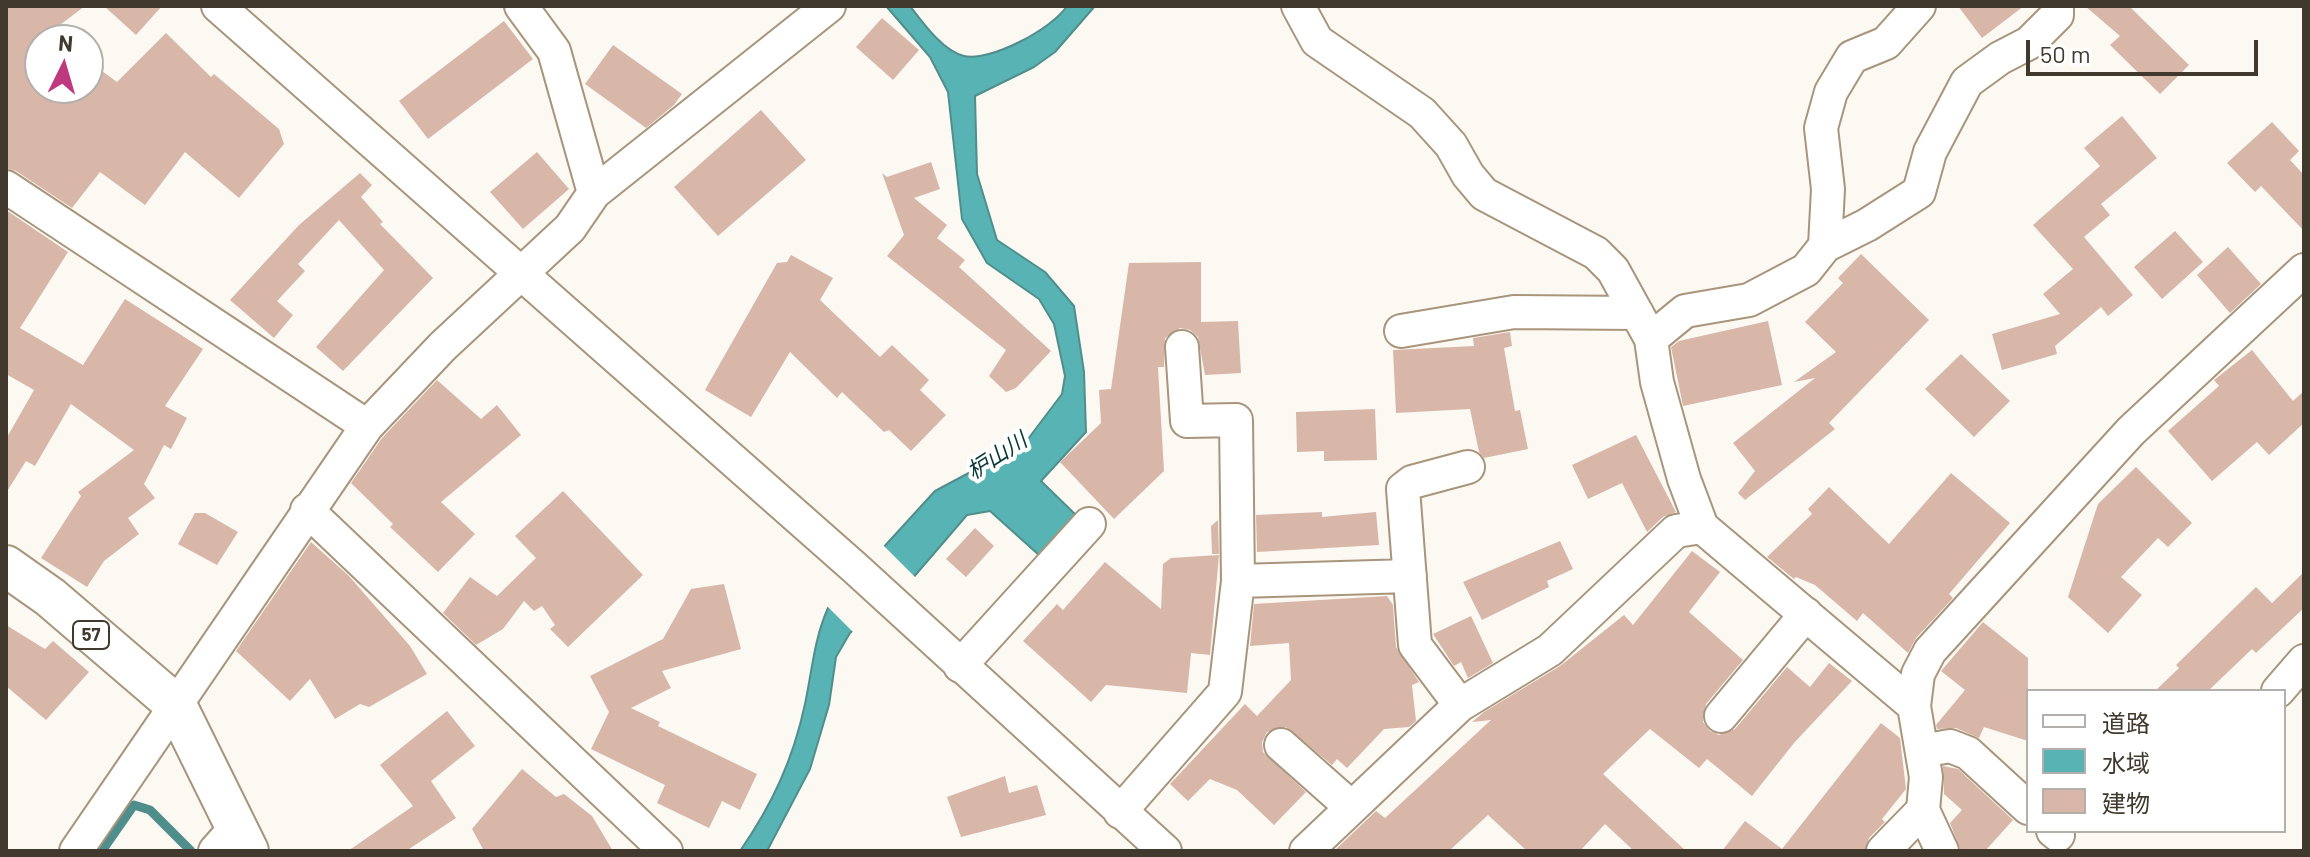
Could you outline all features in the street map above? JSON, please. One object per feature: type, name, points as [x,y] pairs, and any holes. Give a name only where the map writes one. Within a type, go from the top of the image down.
[{"type":"main road","name":"57","points":[[6,566],[50,597],[176,705],[233,843]]},
{"type":"street","points":[[218,6],[854,567],[1165,851]]},
{"type":"street","points":[[521,6],[554,51],[594,193]]},
{"type":"street","points":[[76,851],[367,426],[519,273],[570,228],[594,193],[829,6]]},
{"type":"street","points":[[1298,6],[1317,41],[1379,80],[1422,113],[1451,145],[1468,175],[1484,194],[1596,253],[1613,270],[1644,326],[1684,479],[1702,527],[1914,706]]},
{"type":"street","points":[[1825,246],[1828,189],[1821,128],[1831,92],[1852,57],[1886,43],[1919,6]]},
{"type":"street","points":[[1401,331],[1514,312],[1644,326],[1685,311],[1749,300],[1806,270],[1825,246],[1919,192],[1930,152],[1967,82],[2000,58],[2029,43],[2057,15],[2057,6]]},
{"type":"street","points":[[6,187],[367,426]]},
{"type":"street","points":[[1942,851],[1923,810],[1926,777],[1914,706],[1918,674],[1930,651],[2131,431],[2304,270]]},
{"type":"street","points":[[1120,812],[1225,692],[1238,581],[1236,420],[1187,421],[1182,347]]},
{"type":"street","points":[[1460,705],[1415,645],[1403,489],[1412,482],[1468,467]]},
{"type":"street","points":[[307,510],[666,851]]},
{"type":"street","points":[[960,666],[1089,524]]},
{"type":"street","points":[[1306,851],[1460,705],[1550,650],[1676,531],[1702,527]]},
{"type":"street","points":[[1238,581],[1410,576]]},
{"type":"street","points":[[1721,716],[1806,614]]},
{"type":"street","points":[[2280,689],[2304,661]]},
{"type":"street","points":[[1281,745],[1351,807]]},
{"type":"street","points":[[1922,751],[1950,746],[1968,753],[2026,806]]},
{"type":"street","points":[[1883,851],[1923,810]]},
{"type":"water","points":[[886,6],[910,6],[934,36],[949,48],[964,56],[976,56],[1020,42],[1049,24],[1067,6],[1095,6],[1055,52],[1034,67],[975,96],[977,174],[997,240],[1045,272],[1074,306],[1084,372],[1086,432],[1041,481],[1079,518],[1040,556],[990,511],[967,515],[912,579],[850,633],[836,657],[829,705],[810,769],[767,851],[740,851],[762,816],[788,763],[805,704],[816,643],[828,608],[935,491],[1025,443],[1062,394],[1065,376],[1054,324],[1039,299],[987,263],[962,219],[948,92],[930,57]]},
{"type":"pier","points":[[880,542],[917,579],[855,634],[826,605]]},
{"type":"building","points":[[6,6],[85,6],[61,24],[24,24],[24,104],[104,104],[104,72],[117,82],[166,33],[211,77],[214,74],[279,129],[284,144],[239,198],[185,152],[145,205],[100,172],[72,208],[16,171],[6,168]]},
{"type":"building","points":[[104,6],[162,6],[136,35]]},
{"type":"building","points":[[1958,6],[2024,6],[1982,38]]},
{"type":"building","points":[[2085,6],[2129,6],[2189,65],[2160,94],[2110,45],[2120,36]]},
{"type":"building","points":[[882,18],[919,50],[893,80],[856,47]]},
{"type":"building","points":[[504,21],[533,59],[428,139],[399,101]]},
{"type":"building","points":[[613,45],[682,94],[674,105],[646,128],[585,84]]},
{"type":"building","points":[[761,110],[806,160],[718,236],[674,187]]},
{"type":"building","points":[[2122,116],[2157,158],[2101,204],[2110,215],[2084,237],[2133,295],[2108,316],[2101,307],[2055,346],[2057,354],[2002,370],[1992,334],[2060,314],[2043,294],[2073,269],[2033,225],[2100,166],[2084,148]]},
{"type":"building","points":[[2272,122],[2299,151],[2290,160],[2304,175],[2304,231],[2261,186],[2255,192],[2227,163]]},
{"type":"building","points":[[537,152],[569,189],[523,229],[490,192]]},
{"type":"building","points":[[931,162],[940,189],[914,198],[947,225],[937,238],[965,260],[959,267],[1051,351],[1016,388],[1006,392],[989,376],[1006,350],[887,256],[904,235],[882,173],[887,177]]},
{"type":"building","points":[[360,173],[372,185],[361,197],[383,222],[380,224],[433,278],[343,371],[316,347],[384,270],[339,220],[298,264],[305,271],[277,301],[293,315],[274,338],[230,300],[299,225]]},
{"type":"building","points":[[6,210],[68,252],[20,328],[83,365],[125,299],[203,349],[165,406],[187,418],[171,449],[164,445],[144,484],[155,498],[128,518],[139,534],[104,561],[87,587],[41,558],[81,496],[78,492],[134,450],[71,404],[35,466],[26,461],[6,493],[6,439],[34,390],[6,374]]},
{"type":"building","points":[[2175,231],[2203,262],[2162,299],[2134,267]]},
{"type":"building","points":[[2228,247],[2261,284],[2230,313],[2197,275]]},
{"type":"building","points":[[1861,254],[1929,320],[1829,423],[1835,429],[1745,500],[1738,493],[1755,471],[1733,443],[1815,378],[1794,382],[1836,352],[1805,322],[1843,283],[1838,278]]},
{"type":"building","points":[[791,255],[833,278],[820,300],[880,357],[892,345],[929,380],[920,390],[946,415],[911,451],[889,430],[884,432],[842,392],[837,398],[790,352],[751,417],[705,390],[777,263],[787,262]]},
{"type":"building","points":[[1201,262],[1201,322],[1238,321],[1241,373],[1205,375],[1198,337],[1190,330],[1180,328],[1165,338],[1164,367],[1158,367],[1164,471],[1114,519],[1060,462],[1101,423],[1099,390],[1111,389],[1129,263]]},
{"type":"building","points":[[1768,321],[1782,385],[1683,406],[1671,347],[1679,341]]},
{"type":"building","points":[[1510,332],[1512,346],[1504,348],[1515,411],[1520,410],[1528,449],[1484,458],[1479,452],[1470,409],[1396,413],[1393,350],[1474,346],[1473,338]]},
{"type":"building","points":[[2252,350],[2293,401],[2304,391],[2304,423],[2269,455],[2257,442],[2212,481],[2168,431],[2219,386],[2214,380]]},
{"type":"building","points":[[1961,354],[2010,401],[1974,437],[1925,389]]},
{"type":"building","points":[[437,380],[481,419],[497,405],[521,435],[441,502],[475,534],[438,572],[390,527],[393,524],[351,483],[382,438]]},
{"type":"building","points":[[1375,409],[1377,460],[1324,461],[1324,451],[1297,452],[1296,412]]},
{"type":"building","points":[[1636,435],[1676,512],[1663,517],[1647,532],[1622,483],[1588,499],[1572,465]]},
{"type":"building","points":[[2136,467],[2192,523],[2168,547],[2158,538],[2121,577],[2142,595],[2108,633],[2068,597],[2098,504]]},
{"type":"building","points":[[1951,473],[2010,523],[1949,594],[1953,598],[1916,638],[1908,653],[1863,613],[1857,621],[1815,585],[1796,577],[1794,579],[1767,557],[1812,514],[1808,509],[1829,487],[1889,544]]},
{"type":"building","points":[[563,491],[643,575],[568,647],[550,629],[555,625],[542,606],[534,611],[524,601],[503,629],[476,645],[443,613],[470,577],[497,596],[536,558],[515,536]]},
{"type":"building","points":[[1322,512],[1322,517],[1376,512],[1379,545],[1257,552],[1256,515]]},
{"type":"building","points":[[195,513],[205,513],[238,532],[217,565],[178,544]]},
{"type":"building","points":[[1218,520],[1219,554],[1212,554],[1211,526]]},
{"type":"building","points":[[975,528],[994,546],[966,577],[946,559]]},
{"type":"building","points":[[1560,541],[1573,569],[1547,581],[1549,587],[1482,620],[1463,582]]},
{"type":"building","points":[[311,542],[349,576],[410,646],[427,674],[369,707],[360,704],[335,719],[310,679],[290,701],[236,651]]},
{"type":"building","points":[[1692,551],[1720,572],[1689,612],[1743,660],[1706,704],[1703,722],[1710,731],[1719,735],[1735,729],[1787,667],[1810,687],[1829,663],[1852,681],[1794,743],[1752,796],[1707,759],[1699,768],[1650,729],[1603,774],[1686,851],[1634,851],[1605,824],[1580,851],[1527,851],[1488,815],[1449,851],[1334,851],[1376,811],[1385,818],[1491,720],[1472,722],[1484,712],[1560,666],[1624,615],[1633,625]]},
{"type":"building","points":[[1219,555],[1210,655],[1191,653],[1187,693],[1106,685],[1091,702],[1023,641],[1057,604],[1063,610],[1105,562],[1161,609],[1163,564],[1171,558]]},
{"type":"building","points":[[2304,572],[2304,608],[2256,653],[2252,649],[2210,689],[2157,689],[2179,668],[2176,665],[2256,587],[2272,603]]},
{"type":"building","points":[[724,584],[741,649],[662,671],[671,688],[631,708],[660,722],[658,726],[757,774],[740,810],[722,801],[709,828],[657,803],[665,785],[591,749],[609,712],[590,676],[663,639],[691,589]]},
{"type":"building","points":[[1387,596],[1393,605],[1396,647],[1419,682],[1412,685],[1416,721],[1409,727],[1384,729],[1347,768],[1337,759],[1332,765],[1286,727],[1267,732],[1262,742],[1263,752],[1306,792],[1274,825],[1237,790],[1210,779],[1188,801],[1170,784],[1245,704],[1257,716],[1291,680],[1289,643],[1250,646],[1254,604]]},
{"type":"building","points":[[1471,616],[1493,663],[1468,678],[1461,662],[1454,666],[1433,634]]},
{"type":"building","points":[[1983,622],[2028,658],[2026,740],[1984,727],[1979,738],[1956,728],[1937,729],[1936,725],[1965,690],[1941,671]]},
{"type":"building","points":[[6,625],[45,649],[53,641],[89,672],[46,720],[6,686]]},
{"type":"building","points":[[447,711],[475,746],[431,781],[456,818],[406,851],[348,851],[413,806],[380,765]]},
{"type":"building","points":[[1881,723],[1900,738],[1906,789],[1882,819],[1885,822],[1869,838],[1865,851],[1722,851],[1745,821],[1782,849]]},
{"type":"building","points":[[1943,766],[1958,769],[2013,820],[1985,851],[1961,851],[1950,823],[1962,810],[1944,794]]},
{"type":"building","points":[[522,769],[556,797],[564,794],[592,816],[613,851],[484,851],[472,829]]},
{"type":"building","points":[[1005,776],[1009,793],[1037,785],[1046,815],[961,837],[947,797]]},
{"type":"waterway","points":[[102,851],[134,805],[150,810],[191,851]]},
{"type":"water label","name":"枦山川","points":[[997,456]]}]
